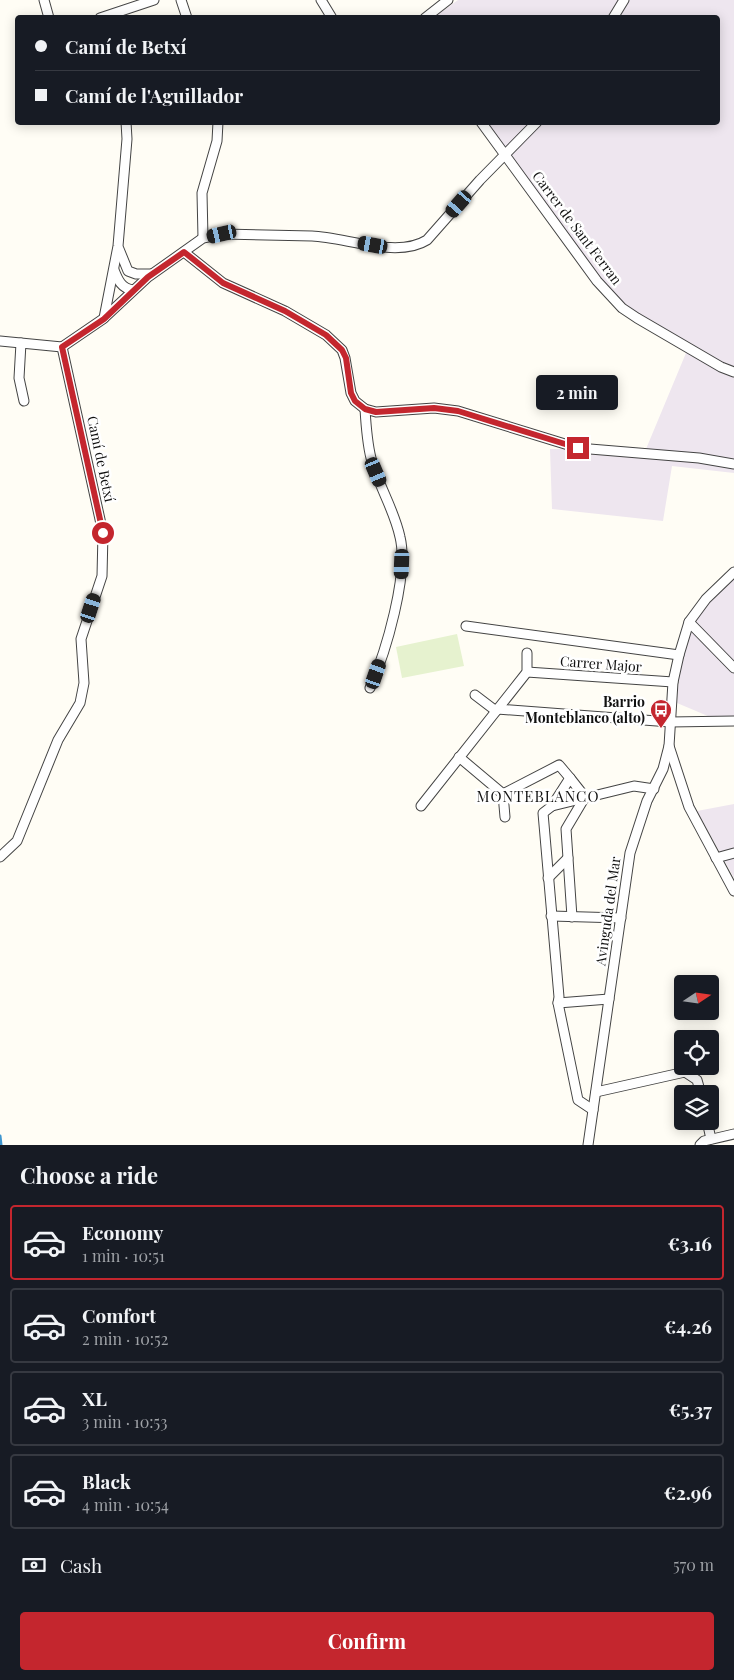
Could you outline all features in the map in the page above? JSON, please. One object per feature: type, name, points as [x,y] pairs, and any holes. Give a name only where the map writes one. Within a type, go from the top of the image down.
[{"type":"street","points":[[44,0],[48,15]]},
{"type":"street","points":[[109,15],[154,0]]},
{"type":"street","points":[[181,0],[186,15]]},
{"type":"street","points":[[321,0],[330,15]]},
{"type":"street","points":[[429,15],[448,0]]},
{"type":"street","points":[[616,15],[624,0]]},
{"type":"street","points":[[104,319],[118,246],[127,139],[126,125]]},
{"type":"street","points":[[203,238],[202,192],[217,141],[218,125]]},
{"type":"street","name":"Carrer de Sant Ferran","points":[[483,125],[597,282],[622,308],[687,348],[734,372]]},
{"type":"street","points":[[0,341],[62,347],[104,319],[132,290],[151,274],[203,238],[222,234],[319,236],[389,248],[418,246],[427,240],[480,180],[534,125]]},
{"type":"street","points":[[118,246],[128,271],[132,290]]},
{"type":"street","points":[[184,252],[223,283],[285,311],[326,335],[342,350],[346,358],[351,393],[355,401],[365,409],[376,412],[434,408],[458,411],[578,448],[699,458],[734,464]]},
{"type":"street","points":[[113,269],[120,284],[125,289],[132,290]]},
{"type":"street","points":[[128,271],[136,274],[151,274]]},
{"type":"street","points":[[21,343],[18,378],[24,401]]},
{"type":"street","name":"Camí de Betxí","points":[[0,857],[17,841],[58,740],[80,703],[84,683],[81,639],[102,576],[103,533],[62,347]]},
{"type":"street","points":[[365,409],[371,458],[397,525],[402,552],[402,576],[385,649],[370,688]]},
{"type":"street","name":"Avinguda del Mar","points":[[588,1145],[630,853],[648,801],[663,769],[669,746],[672,682],[678,655],[689,622],[706,599],[734,572]]},
{"type":"street","points":[[689,622],[734,668]]},
{"type":"street","points":[[466,626],[678,655]]},
{"type":"street","points":[[421,806],[527,672],[527,653]]},
{"type":"street","name":"Carrer Major","points":[[527,672],[672,682]]},
{"type":"street","points":[[476,694],[496,710],[670,722],[734,721]]},
{"type":"street","points":[[669,746],[689,808],[734,892]]},
{"type":"street","points":[[459,757],[503,794],[505,817]]},
{"type":"street","points":[[503,794],[559,765],[585,798]]},
{"type":"street","points":[[570,778],[552,806],[543,813],[558,1003],[578,1100],[593,1110]]},
{"type":"street","points":[[552,806],[634,786],[654,789]]},
{"type":"street","points":[[572,917],[566,829],[585,798]]},
{"type":"street","points":[[716,858],[734,853]]},
{"type":"street","points":[[548,878],[568,858]]},
{"type":"street","points":[[551,916],[621,918]]},
{"type":"street","points":[[558,1003],[609,999]]},
{"type":"street","points":[[596,1092],[685,1072],[697,1080],[698,1085]]},
{"type":"street","points":[[709,1130],[711,1139]]},
{"type":"street","points":[[700,1145],[704,1141],[734,1134]]},
{"type":"shaded area","points":[[458,0],[734,0],[734,473],[672,466],[663,521],[552,509],[550,449],[646,449],[686,353],[617,303],[484,125],[720,125],[720,15],[437,15]]},
{"type":"shaded area","points":[[734,566],[734,720],[715,719],[677,703],[683,624],[694,607]]},
{"type":"shaded area","points":[[734,804],[734,878],[697,811]]},
{"type":"green space","points":[[457,634],[464,666],[402,678],[396,647]]},
{"type":"waterway","points":[[0,1136],[1,1145]]},
{"type":"place","name":"Barrio Monteblanco (alto)","points":[[661,729]]},
{"type":"district","name":"MONTEBLANCO","points":[[538,797]]},
{"type":"route","points":[[103,533],[62,347],[104,319],[132,290],[184,252],[214,278],[285,311],[326,335],[342,350],[346,358],[351,393],[355,401],[365,409],[376,412],[434,408],[458,411],[578,448]]}]
